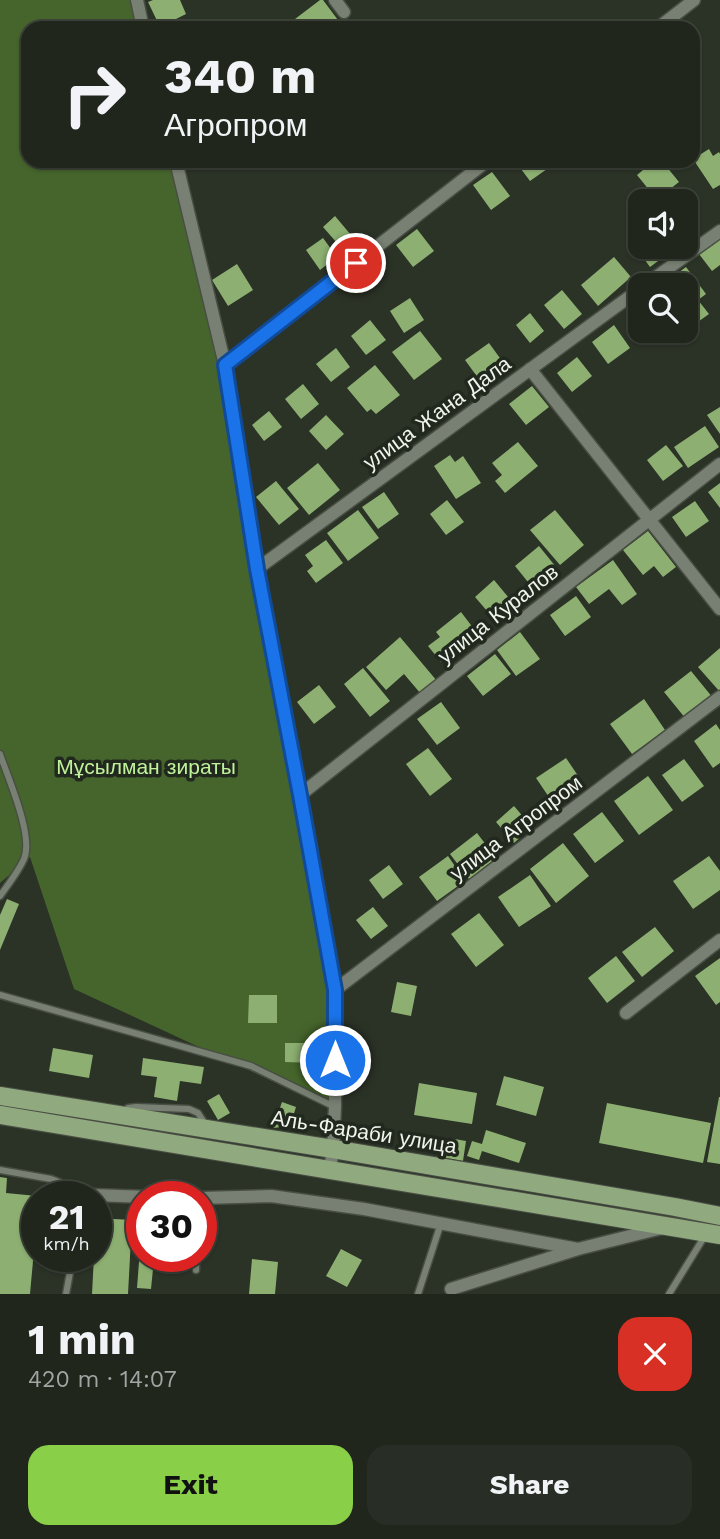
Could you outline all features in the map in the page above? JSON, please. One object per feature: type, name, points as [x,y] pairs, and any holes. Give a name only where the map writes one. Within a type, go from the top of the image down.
[{"type":"main road","name":"Аль-Фараби улица","points":[[0,1096],[333,1149],[720,1216]]},
{"type":"main road","name":"Аль-Фараби улица","points":[[0,1115],[713,1233]]},
{"type":"street","points":[[136,0],[141,21]]},
{"type":"street","points":[[335,0],[344,12]]},
{"type":"street","points":[[667,21],[694,0]]},
{"type":"street","points":[[178,168],[225,365],[257,569],[335,990],[335,1107],[330,1169]]},
{"type":"street","points":[[225,365],[478,168]]},
{"type":"street","points":[[662,273],[720,231]]},
{"type":"street","name":"улица Жана Дала","points":[[257,569],[628,298]]},
{"type":"street","points":[[530,369],[720,609]]},
{"type":"street","name":"улица Куралов","points":[[300,795],[720,464]]},
{"type":"street","name":"улица Агропром","points":[[335,990],[720,697]]},
{"type":"street","points":[[626,1013],[720,940]]},
{"type":"street","points":[[217,1198],[271,1196],[364,1209],[578,1249]]},
{"type":"street","points":[[451,1289],[578,1249],[669,1226]]},
{"type":"lane","points":[[0,754],[25,827],[27,845],[25,858],[0,897]]},
{"type":"lane","points":[[0,995],[251,1066],[335,1107]]},
{"type":"lane","points":[[0,1170],[56,1181]]},
{"type":"lane","points":[[418,1294],[441,1223]]},
{"type":"lane","points":[[669,1294],[713,1233]]},
{"type":"lane","points":[[66,1294],[70,1272]]},
{"type":"green space","name":"Мұсылман зираты","points":[[0,0],[137,0],[142,21],[21,21],[21,168],[178,168],[225,365],[335,990],[339,1112],[74,989],[30,857],[0,883]]},
{"type":"building","points":[[180,0],[186,14],[172,21],[157,21],[148,2]]},
{"type":"building","points":[[323,0],[338,20],[296,21],[295,19]]},
{"type":"building","points":[[709,149],[713,156],[719,152],[720,154],[720,185],[713,189],[699,168],[700,155]]},
{"type":"building","points":[[520,168],[546,168],[547,169],[530,181]]},
{"type":"building","points":[[646,168],[668,168],[679,182],[670,189],[648,189],[637,175]]},
{"type":"building","points":[[492,172],[510,196],[491,210],[473,185]]},
{"type":"building","points":[[335,216],[356,241],[344,251],[323,227]]},
{"type":"building","points":[[417,229],[434,251],[413,267],[396,245]]},
{"type":"building","points":[[323,238],[337,257],[320,270],[306,250]]},
{"type":"building","points":[[720,238],[720,265],[712,271],[699,254]]},
{"type":"building","points":[[614,257],[628,273],[628,280],[598,306],[581,285]]},
{"type":"building","points":[[644,259],[661,259],[650,267]]},
{"type":"building","points":[[237,264],[253,290],[228,306],[212,280]]},
{"type":"building","points":[[686,267],[690,273],[678,273]]},
{"type":"building","points":[[698,283],[706,294],[698,300]]},
{"type":"building","points":[[562,290],[582,314],[564,329],[544,305]]},
{"type":"building","points":[[410,298],[424,320],[404,333],[390,311]]},
{"type":"building","points":[[698,300],[709,314],[698,322]]},
{"type":"building","points":[[530,313],[544,331],[530,343],[516,325]]},
{"type":"building","points":[[370,320],[386,340],[366,355],[351,336]]},
{"type":"building","points":[[614,325],[630,348],[608,364],[592,342]]},
{"type":"building","points":[[420,331],[442,359],[414,380],[392,352]]},
{"type":"building","points":[[489,343],[505,365],[481,382],[465,360]]},
{"type":"building","points":[[336,348],[350,367],[331,382],[316,364]]},
{"type":"building","points":[[577,357],[592,376],[572,392],[557,373]]},
{"type":"building","points":[[375,365],[400,395],[376,414],[371,409],[367,412],[347,388]]},
{"type":"building","points":[[303,384],[319,404],[301,419],[285,399]]},
{"type":"building","points":[[532,386],[549,407],[526,425],[509,404]]},
{"type":"building","points":[[720,407],[720,434],[707,415]]},
{"type":"building","points":[[269,411],[282,427],[264,441],[252,425]]},
{"type":"building","points":[[326,415],[344,434],[326,450],[309,431]]},
{"type":"building","points":[[705,426],[719,447],[688,468],[674,447]]},
{"type":"building","points":[[518,442],[538,466],[505,493],[495,481],[502,475],[492,463]]},
{"type":"building","points":[[666,445],[683,466],[663,481],[647,460]]},
{"type":"building","points":[[450,455],[455,462],[463,456],[481,483],[456,499],[434,466]]},
{"type":"building","points":[[318,463],[340,490],[309,515],[287,488]]},
{"type":"building","points":[[276,481],[299,509],[279,525],[256,497]]},
{"type":"building","points":[[720,483],[720,508],[708,492]]},
{"type":"building","points":[[384,492],[399,514],[378,529],[362,507]]},
{"type":"building","points":[[447,500],[464,522],[446,535],[430,514]]},
{"type":"building","points":[[695,501],[709,521],[686,537],[672,517]]},
{"type":"building","points":[[358,510],[379,538],[348,561],[327,533]]},
{"type":"building","points":[[555,510],[584,545],[560,565],[530,530]]},
{"type":"building","points":[[648,531],[676,567],[663,577],[654,566],[643,575],[623,550]]},
{"type":"building","points":[[326,540],[343,563],[316,583],[307,571],[313,566],[305,555]]},
{"type":"building","points":[[539,546],[556,567],[532,587],[515,566]]},
{"type":"building","points":[[613,560],[637,594],[622,605],[609,589],[589,604],[576,587]]},
{"type":"building","points":[[494,580],[513,603],[494,619],[475,597]]},
{"type":"building","points":[[576,596],[591,617],[565,636],[550,615]]},
{"type":"building","points":[[461,612],[477,633],[441,662],[428,646],[440,637],[436,632]]},
{"type":"building","points":[[520,632],[540,659],[516,676],[497,650]]},
{"type":"building","points":[[400,637],[437,681],[421,694],[404,674],[386,690],[366,667]]},
{"type":"building","points":[[720,648],[720,692],[698,667]]},
{"type":"building","points":[[495,654],[511,674],[483,696],[467,676]]},
{"type":"building","points":[[363,668],[390,701],[370,717],[344,684]]},
{"type":"building","points":[[691,671],[713,698],[686,719],[664,692]]},
{"type":"building","points":[[319,685],[336,707],[314,724],[297,702]]},
{"type":"building","points":[[644,699],[665,730],[632,754],[610,724]]},
{"type":"building","points":[[441,702],[460,728],[437,745],[417,719]]},
{"type":"building","points":[[716,724],[720,730],[720,763],[713,768],[694,741]]},
{"type":"building","points":[[428,748],[452,779],[430,796],[406,764]]},
{"type":"building","points":[[566,758],[585,786],[555,806],[536,778]]},
{"type":"building","points":[[684,759],[704,786],[682,802],[662,775]]},
{"type":"building","points":[[648,776],[673,810],[639,835],[614,801]]},
{"type":"building","points":[[514,806],[532,827],[514,843],[496,822]]},
{"type":"building","points":[[602,812],[624,841],[595,863],[573,834]]},
{"type":"building","points":[[477,833],[496,858],[469,879],[450,854]]},
{"type":"building","points":[[563,843],[589,876],[556,903],[530,869]]},
{"type":"building","points":[[448,856],[465,881],[437,901],[419,877]]},
{"type":"building","points":[[709,856],[720,871],[720,890],[693,909],[673,881]]},
{"type":"building","points":[[389,865],[403,884],[383,899],[369,880]]},
{"type":"building","points":[[530,875],[551,906],[519,927],[498,897]]},
{"type":"building","points":[[7,899],[19,904],[0,950],[0,915]]},
{"type":"building","points":[[373,907],[388,926],[371,939],[356,920]]},
{"type":"building","points":[[479,913],[504,945],[476,967],[451,934]]},
{"type":"building","points":[[655,927],[674,951],[642,977],[622,952]]},
{"type":"building","points":[[616,956],[635,981],[607,1003],[588,978]]},
{"type":"building","points":[[720,958],[720,1002],[716,1005],[695,976]]},
{"type":"building","points":[[397,982],[417,986],[411,1016],[391,1012]]},
{"type":"building","points":[[249,995],[277,995],[277,1023],[248,1023]]},
{"type":"building","points":[[285,1043],[317,1043],[317,1063],[285,1062]]},
{"type":"building","points":[[53,1048],[93,1055],[89,1078],[49,1071]]},
{"type":"building","points":[[143,1058],[204,1067],[201,1084],[180,1081],[177,1101],[154,1097],[157,1077],[141,1075]]},
{"type":"building","points":[[504,1076],[544,1087],[536,1116],[496,1105]]},
{"type":"building","points":[[419,1083],[477,1093],[472,1124],[414,1115]]},
{"type":"building","points":[[219,1094],[230,1113],[218,1120],[207,1101]]},
{"type":"building","points":[[720,1097],[720,1164],[707,1162]]},
{"type":"building","points":[[282,1102],[296,1107],[290,1126],[273,1128]]},
{"type":"building","points":[[607,1103],[711,1123],[703,1163],[599,1143]]},
{"type":"building","points":[[486,1130],[526,1143],[519,1163],[482,1151],[479,1160],[467,1156],[472,1141],[482,1144]]},
{"type":"building","points":[[449,1138],[466,1141],[463,1161],[446,1158]]},
{"type":"building","points":[[0,1177],[7,1178],[6,1193],[21,1194],[21,1272],[32,1272],[30,1294],[0,1294]]},
{"type":"building","points":[[112,1219],[126,1220],[128,1294],[92,1294],[93,1272],[112,1272]]},
{"type":"building","points":[[341,1249],[362,1260],[347,1287],[326,1276]]},
{"type":"building","points":[[252,1259],[278,1262],[275,1294],[249,1294]]},
{"type":"building","points":[[138,1272],[153,1272],[151,1289],[137,1288]]},
{"type":"route","points":[[335,1060],[335,990],[257,569],[225,365],[356,263]]}]
